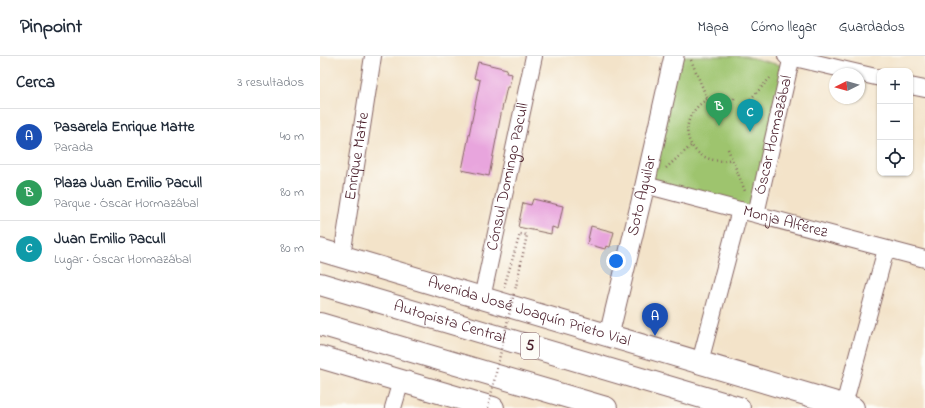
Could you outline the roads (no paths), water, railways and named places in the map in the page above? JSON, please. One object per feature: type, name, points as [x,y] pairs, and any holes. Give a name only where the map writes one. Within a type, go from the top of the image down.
[{"type":"main road","name":"Avenida José Joaquín Prieto Vial","points":[[320,250],[849,407]]},
{"type":"main road","name":"Autopista Central","points":[[320,284],[740,408]]},
{"type":"main road","name":"5","points":[[320,324],[606,408]]},
{"type":"main road","points":[[320,357],[493,408]]},
{"type":"street","name":"Enrique Matte","points":[[342,256],[372,56]]},
{"type":"street","name":"Cónsul Domingo Pacull","points":[[482,298],[534,56]]},
{"type":"street","name":"Soto Aguilar","points":[[609,335],[674,56]]},
{"type":"street","points":[[790,56],[877,77]]},
{"type":"street","name":"Óscar Hormazábal","points":[[756,214],[790,56]]},
{"type":"street","points":[[913,87],[925,89]]},
{"type":"street","name":"Monja Alférez","points":[[645,185],[925,259]]},
{"type":"street","name":"Óscar Hormazábal","points":[[700,362],[740,210]]},
{"type":"street","points":[[849,407],[886,248]]},
{"type":"street","points":[[393,408],[400,381]]},
{"type":"place","name":"Plaza Juan Emilio Pacull","points":[[719,126]]},
{"type":"place","name":"Juan Emilio Pacull","points":[[750,132]]},
{"type":"place","name":"Pasarela Enrique Matte","points":[[655,336]]}]
